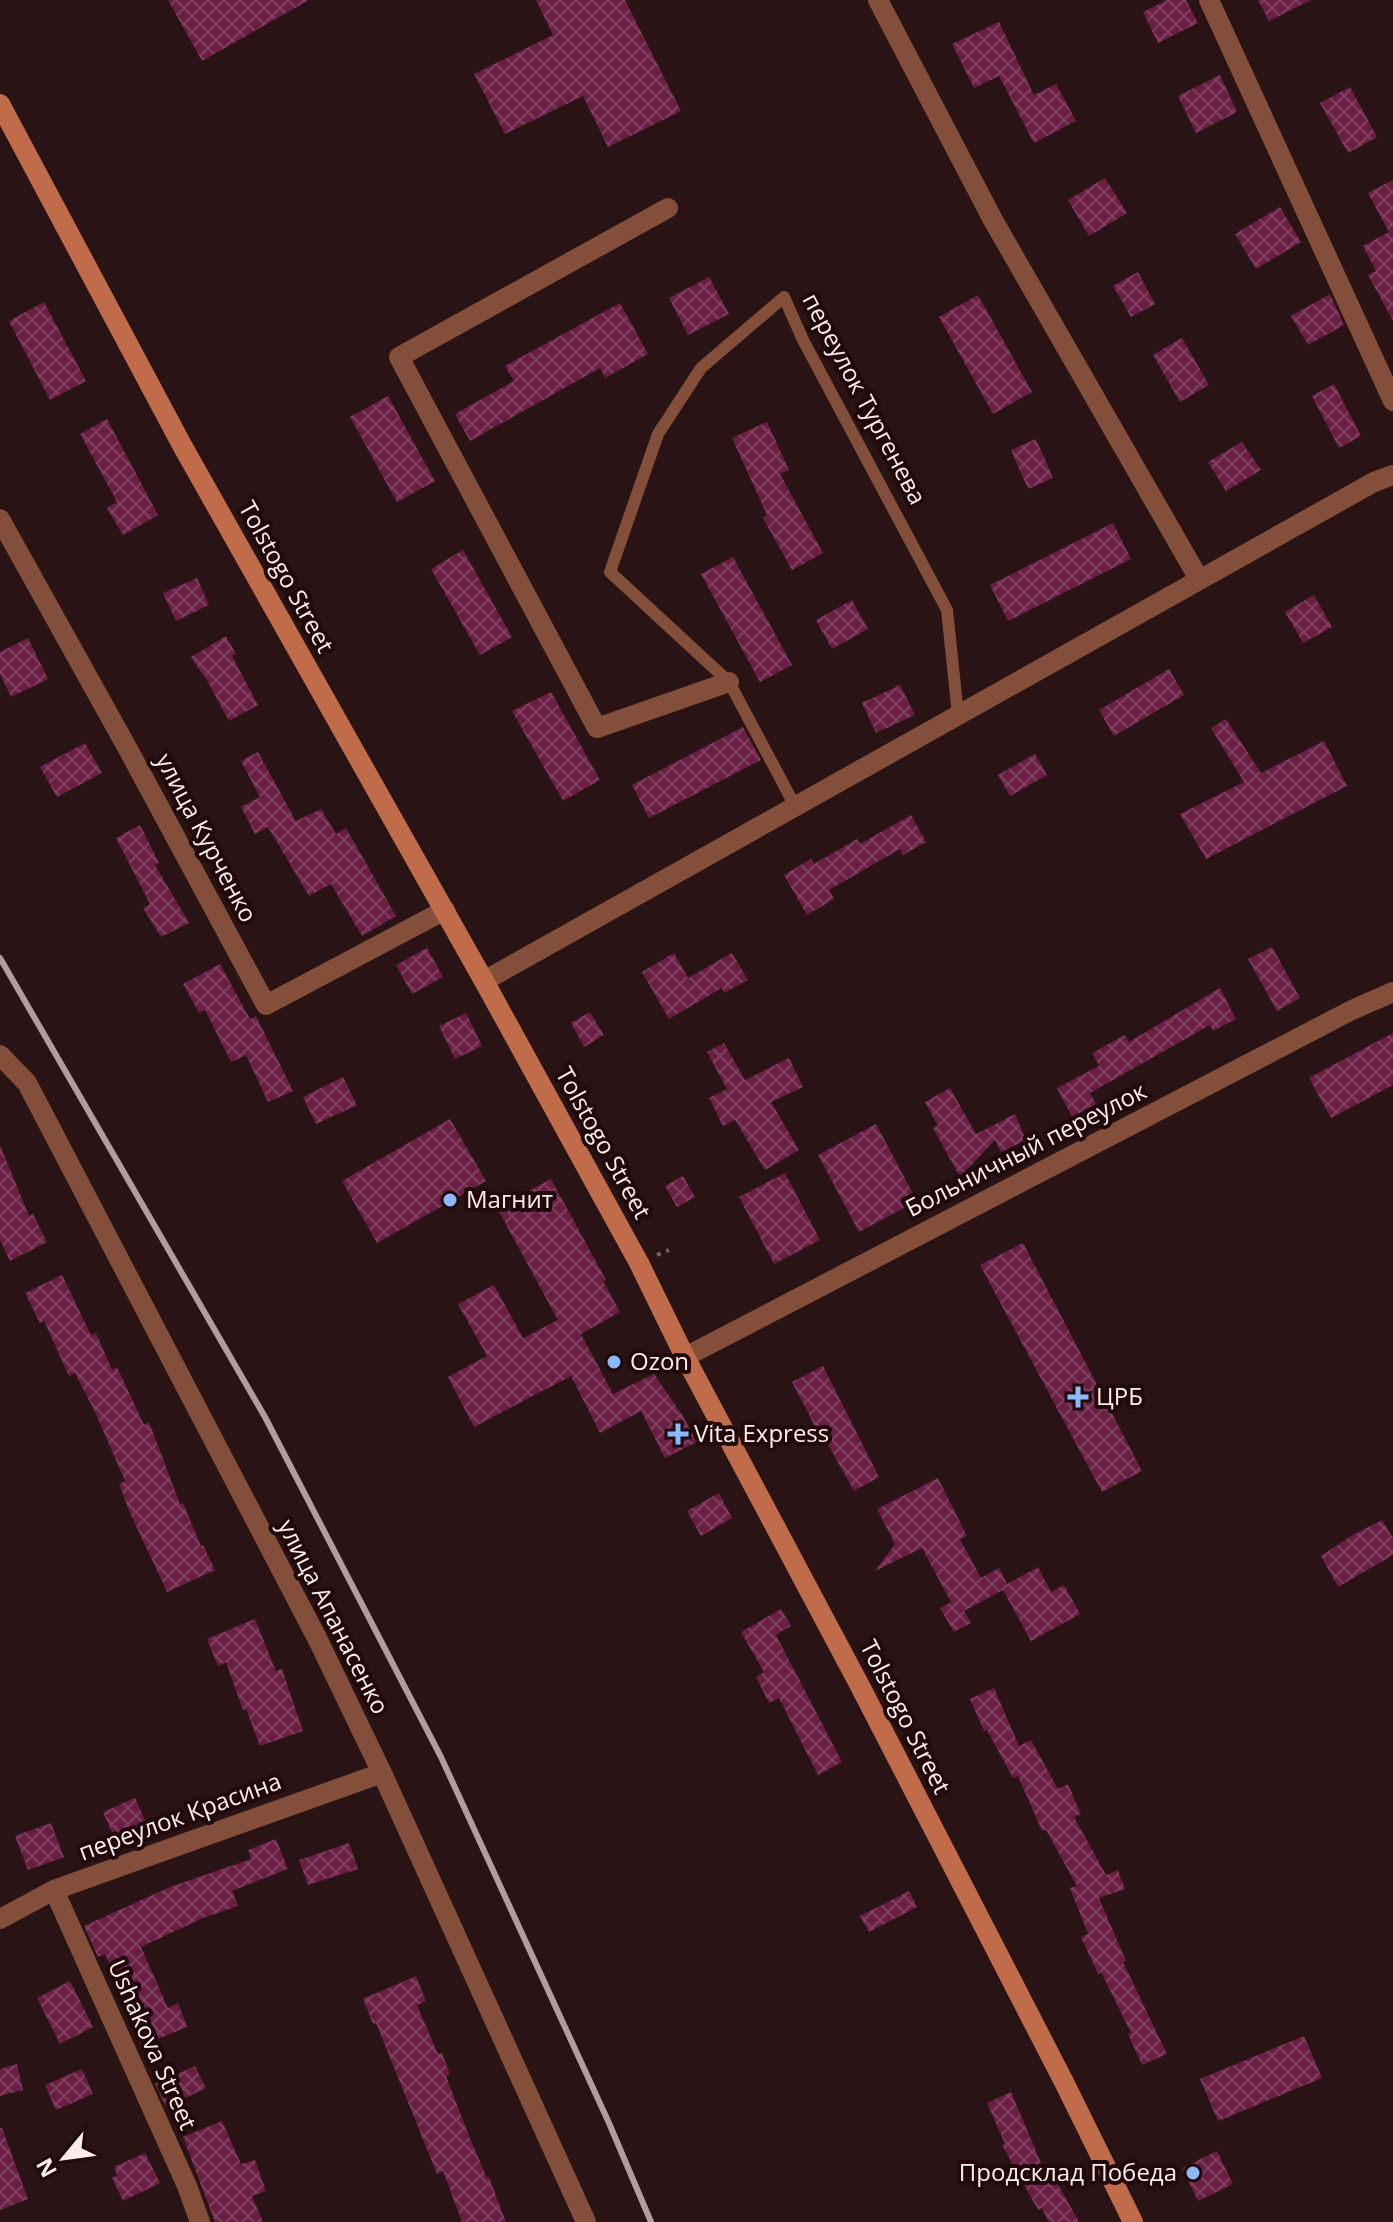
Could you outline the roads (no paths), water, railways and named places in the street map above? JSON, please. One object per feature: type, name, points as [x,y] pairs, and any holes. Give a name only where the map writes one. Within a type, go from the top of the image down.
[{"type":"main road","name":"Tolstogo Street","points":[[0,104],[183,447],[445,910],[639,1263],[685,1357],[868,1701],[1133,2222]]},
{"type":"street","points":[[878,0],[993,220],[1199,579]]},
{"type":"street","points":[[1209,0],[1393,401]]},
{"type":"street","points":[[668,208],[399,357],[597,728],[729,682]]},
{"type":"street","points":[[484,981],[794,804],[1374,482],[1393,475]]},
{"type":"street","name":"улица Курченко","points":[[0,519],[266,1005],[445,910]]},
{"type":"street","name":"Больничный переулок","points":[[685,1357],[1352,1010],[1393,992]]},
{"type":"street","name":"улица Апанасенко","points":[[0,1055],[27,1083],[317,1638],[382,1773],[586,2222]]},
{"type":"street","name":"переулок Красина","points":[[0,1919],[54,1890],[382,1773]]},
{"type":"street","name":"Ushakova Street","points":[[54,1890],[187,2186],[200,2222]]},
{"type":"lane","name":"переулок Тургенева","points":[[794,804],[729,682],[610,572],[658,434],[701,368],[784,297],[803,340],[947,610],[958,715]]},
{"type":"railway","points":[[0,958],[265,1417],[441,1757],[609,2123],[651,2222]]},
{"type":"place","name":"Магнит","points":[[450,1200]]},
{"type":"place","name":"Ozon","points":[[614,1362]]},
{"type":"place","name":"ЦРБ","points":[[1078,1397]]},
{"type":"place","name":"Vita Express","points":[[678,1434]]},
{"type":"place","name":"Продсклад Победа","points":[[1193,2173]]}]
